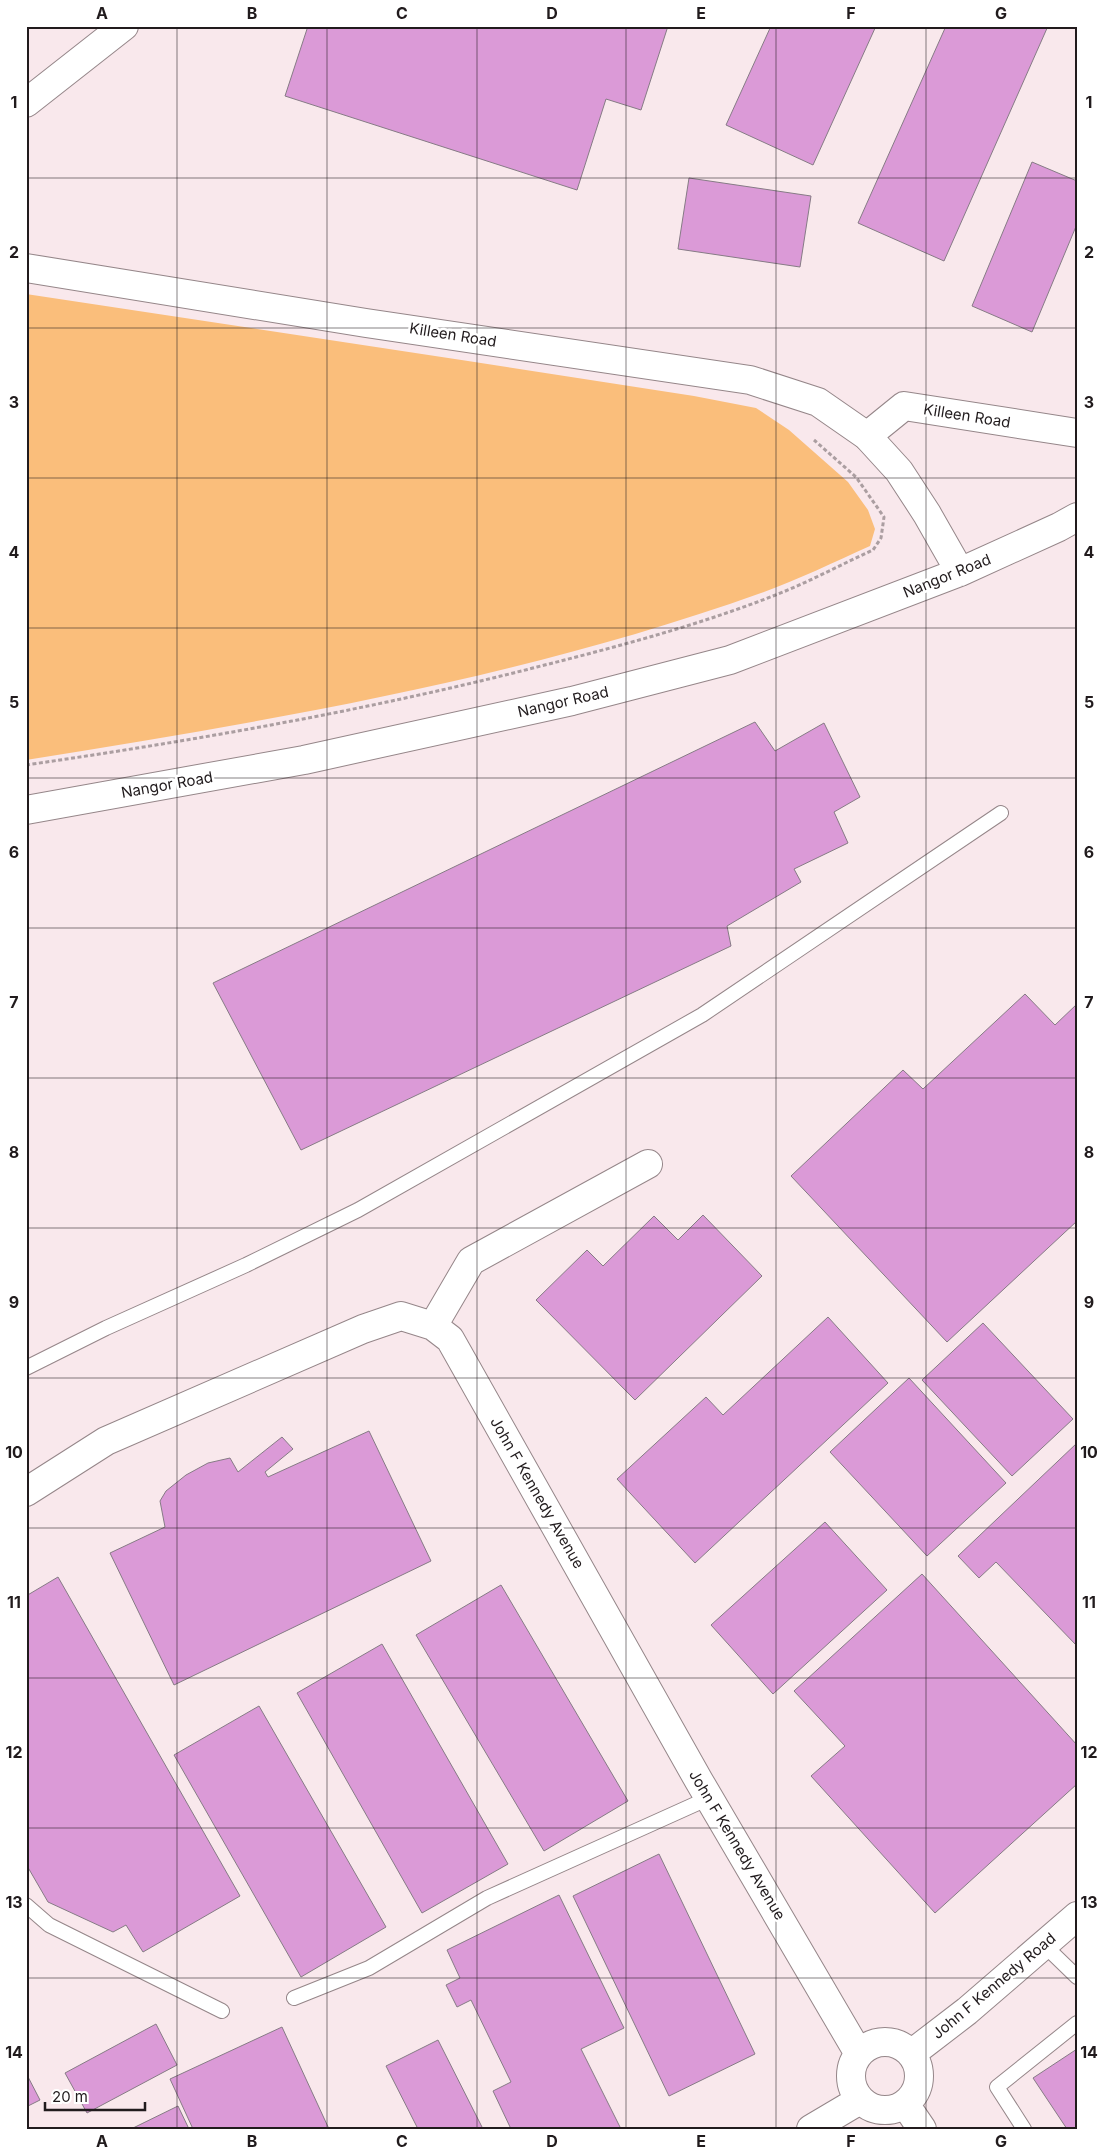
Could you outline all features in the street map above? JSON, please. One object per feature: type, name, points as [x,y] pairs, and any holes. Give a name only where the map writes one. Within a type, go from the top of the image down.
[{"type":"street","points":[[26,103],[124,26]]},
{"type":"street","name":"Killeen Road","points":[[26,268],[347,320],[750,380],[818,402],[867,436],[899,472],[932,522],[960,572]]},
{"type":"street","name":"Killeen Road","points":[[867,436],[904,406],[1077,433]]},
{"type":"street","points":[[1068,522],[1077,507]]},
{"type":"street","name":"Nangor Road","points":[[26,810],[304,760],[581,699],[730,660],[960,572],[1068,522]]},
{"type":"street","points":[[433,1326],[471,1261],[648,1164]]},
{"type":"street","name":"John F Kennedy Avenue","points":[[26,1492],[106,1441],[363,1329],[401,1316],[433,1326],[450,1340],[709,1798],[859,2054]]},
{"type":"street","name":"John F Kennedy Road","points":[[911,2054],[967,2011],[1077,1916]]},
{"type":"street","points":[[886,2041],[898,2044],[911,2054],[918,2064],[920,2079],[916,2090],[905,2104],[895,2110],[878,2110],[860,2100],[854,2090],[851,2078],[852,2066],[859,2054],[869,2046],[886,2041]]},
{"type":"street","points":[[811,2129],[860,2100]]},
{"type":"street","points":[[905,2104],[922,2129]]},
{"type":"lane","points":[[26,1368],[106,1328],[246,1265],[358,1210],[685,1024],[1001,813]]},
{"type":"lane","points":[[294,1998],[369,1968],[486,1898],[709,1798]]},
{"type":"lane","points":[[26,1905],[49,1925],[222,2011]]},
{"type":"lane","points":[[1044,1945],[1077,1978]]},
{"type":"lane","points":[[1024,2129],[997,2087],[1077,2023]]},
{"type":"path","points":[[26,765],[136,749],[360,709],[641,640],[774,596],[873,550],[881,538],[884,517],[856,477],[807,433]]},
{"type":"shaded area","points":[[26,294],[694,396],[756,408],[789,430],[848,482],[868,510],[875,529],[870,546],[816,571],[761,593],[672,623],[581,649],[490,673],[305,712],[26,760]]},
{"type":"building","points":[[308,26],[668,26],[641,110],[606,99],[577,190],[285,96]]},
{"type":"building","points":[[771,26],[876,26],[813,165],[726,125]]},
{"type":"building","points":[[946,26],[1048,26],[944,261],[858,223]]},
{"type":"building","points":[[1032,162],[1077,181],[1077,224],[1032,332],[972,306]]},
{"type":"building","points":[[689,178],[811,196],[800,267],[678,249]]},
{"type":"building","points":[[755,722],[775,751],[824,723],[860,797],[834,812],[848,843],[794,869],[801,882],[727,926],[731,946],[301,1150],[213,983]]},
{"type":"building","points":[[1025,994],[1055,1025],[1077,1004],[1077,1221],[947,1342],[791,1176],[903,1070],[923,1089]]},
{"type":"building","points":[[703,1215],[762,1276],[635,1400],[536,1300],[587,1250],[603,1266],[654,1216],[678,1240]]},
{"type":"building","points":[[828,1317],[888,1383],[695,1563],[617,1479],[706,1397],[723,1415]]},
{"type":"building","points":[[983,1323],[1073,1419],[1012,1476],[922,1380]]},
{"type":"building","points":[[909,1378],[1006,1483],[927,1556],[830,1452]]},
{"type":"building","points":[[369,1431],[431,1561],[174,1685],[110,1553],[165,1527],[160,1501],[166,1491],[186,1475],[208,1463],[230,1458],[238,1472],[282,1437],[293,1449],[265,1472],[268,1477]]},
{"type":"building","points":[[1077,1443],[1077,1646],[996,1562],[979,1578],[958,1556]]},
{"type":"building","points":[[825,1522],[887,1590],[773,1694],[711,1625]]},
{"type":"building","points":[[922,1574],[1077,1745],[1077,1784],[935,1913],[811,1776],[845,1746],[794,1691]]},
{"type":"building","points":[[58,1577],[240,1896],[143,1952],[126,1925],[113,1932],[48,1902],[26,1864],[26,1596]]},
{"type":"building","points":[[501,1585],[628,1801],[544,1851],[416,1635]]},
{"type":"building","points":[[382,1644],[508,1864],[422,1913],[297,1693]]},
{"type":"building","points":[[259,1706],[386,1927],[301,1977],[174,1755]]},
{"type":"building","points":[[659,1854],[755,2054],[669,2096],[573,1896]]},
{"type":"building","points":[[559,1895],[624,2028],[581,2049],[621,2129],[511,2129],[493,2091],[511,2082],[471,2000],[457,2007],[446,1985],[460,1978],[447,1950]]},
{"type":"building","points":[[156,2024],[177,2065],[87,2113],[65,2073]]},
{"type":"building","points":[[282,2027],[329,2129],[193,2129],[170,2079]]},
{"type":"building","points":[[438,2040],[483,2129],[418,2129],[386,2066]]},
{"type":"building","points":[[1077,2049],[1077,2129],[1067,2129],[1033,2078]]},
{"type":"building","points":[[26,2073],[40,2100],[26,2107]]},
{"type":"building","points":[[178,2106],[189,2129],[131,2129]]}]
